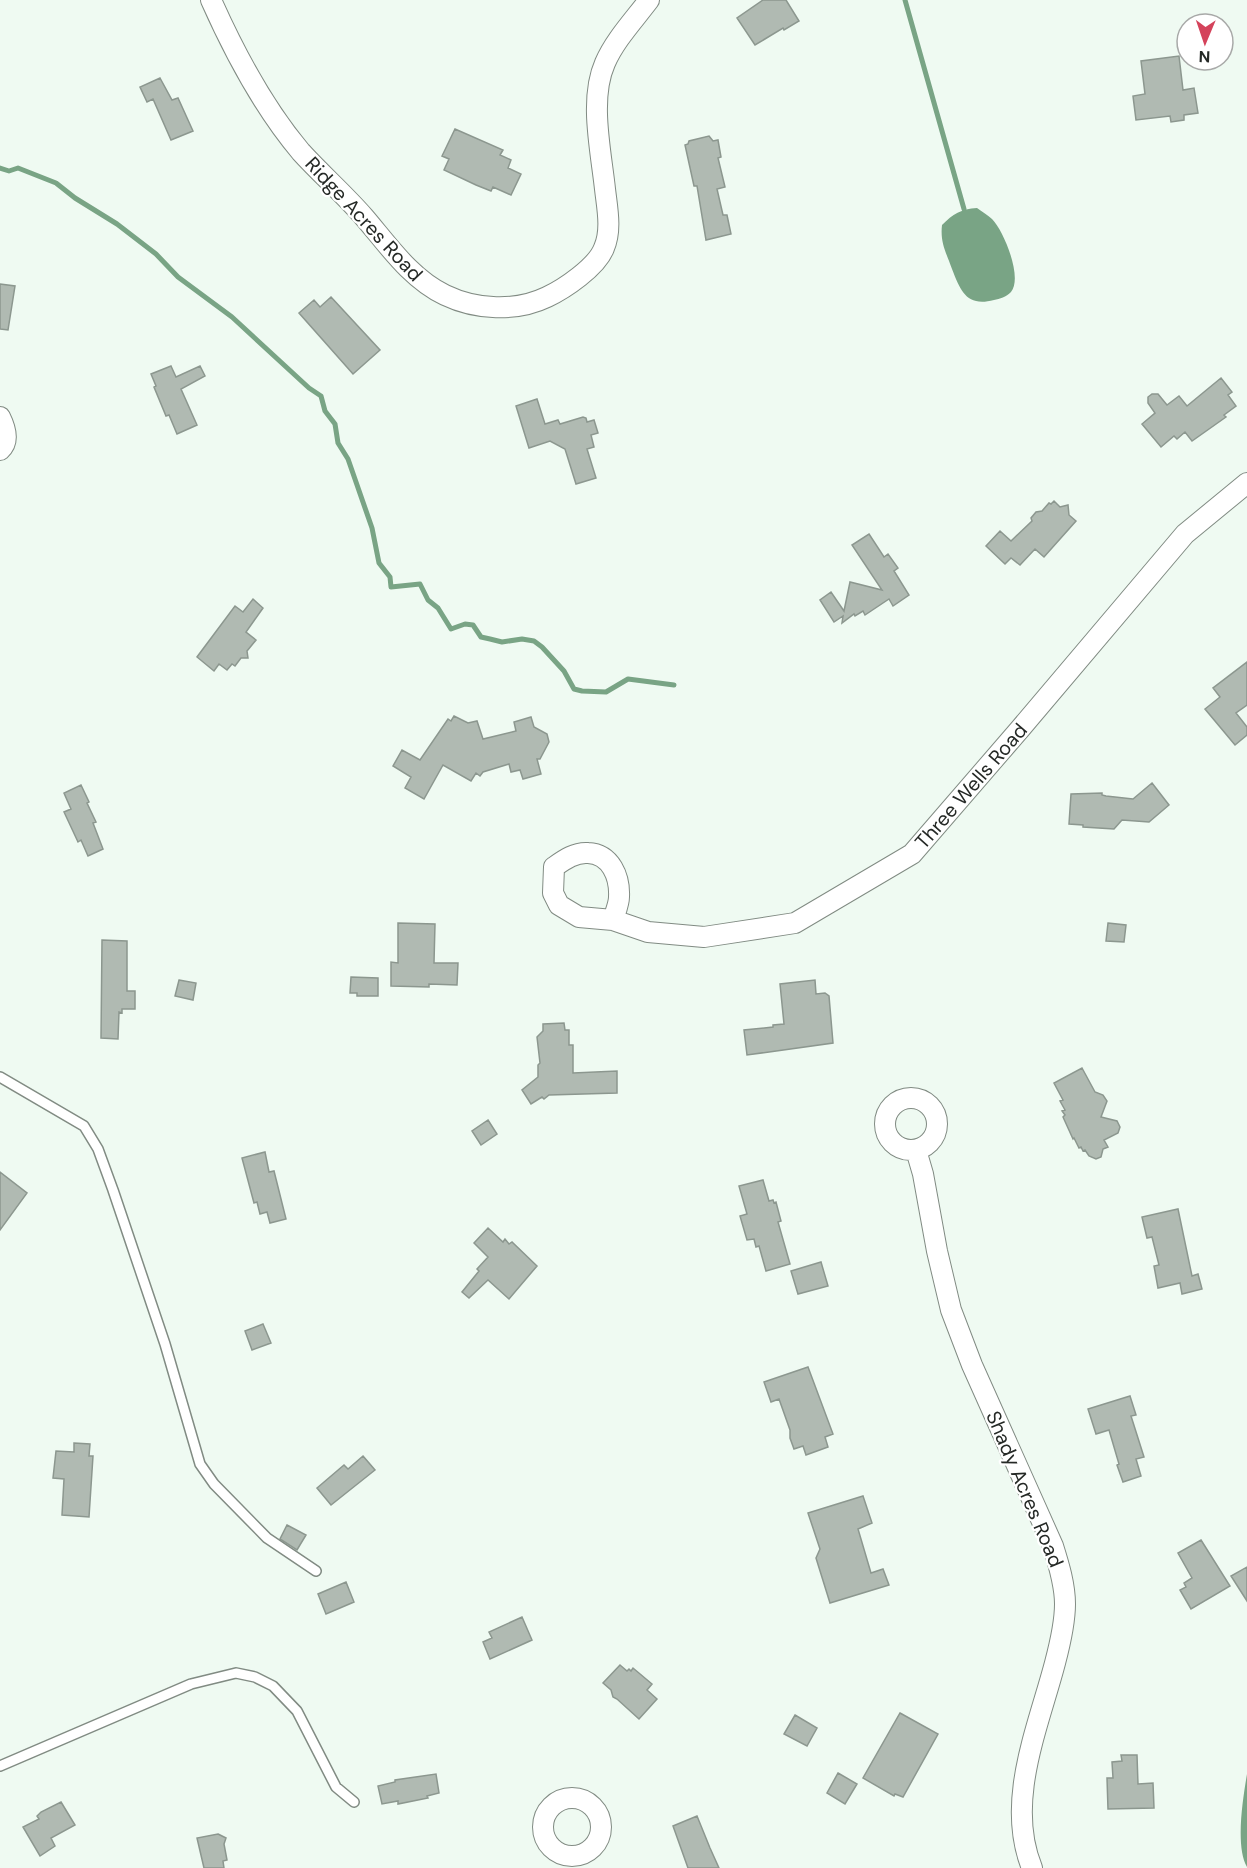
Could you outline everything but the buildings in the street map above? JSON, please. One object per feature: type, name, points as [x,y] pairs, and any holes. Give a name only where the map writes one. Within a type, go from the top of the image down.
[{"type":"street","name":"Ridge Acres Road","points":[[211,0],[250,79],[275,118],[302,153],[343,192],[411,271],[427,285],[446,296],[468,303],[501,307],[536,302],[555,293],[592,264],[604,248],[608,224],[598,120],[599,82],[605,63],[649,0]]},
{"type":"street","points":[[0,417],[6,436],[4,446],[0,450]]},
{"type":"street","name":"Three Wells Road","points":[[613,920],[648,932],[704,937],[795,923],[912,854],[1185,534],[1247,483]]},
{"type":"street","name":"Shady Acres Road","points":[[916,1150],[951,1310],[972,1365],[1053,1546],[1062,1578],[1065,1604],[1062,1633],[1027,1766],[1022,1801],[1023,1829],[1032,1868]]},
{"type":"lane","points":[[0,1077],[84,1126],[98,1149],[113,1190],[165,1344],[200,1464],[214,1484],[267,1538],[316,1571]]},
{"type":"lane","points":[[0,1766],[191,1684],[236,1673],[255,1677],[273,1686],[297,1711],[336,1786],[354,1802]]},
{"type":"shaded area","points":[[977,208],[997,225],[1011,255],[1015,276],[1014,285],[1009,294],[985,302],[971,299],[962,291],[942,237],[942,225],[950,218],[962,211]]},
{"type":"shaded area","points":[[1247,1774],[1247,1867],[1243,1858],[1241,1835]]},
{"type":"waterway","points":[[905,0],[964,209]]},
{"type":"waterway","points":[[0,168],[9,171],[18,168],[56,183],[75,198],[117,224],[156,254],[178,277],[232,317],[309,388],[321,396],[325,411],[335,424],[338,443],[348,459],[372,528],[379,563],[390,577],[391,587],[420,584],[428,600],[438,608],[451,629],[465,624],[473,625],[481,637],[502,642],[522,639],[534,641],[564,671],[574,689],[606,692],[628,679],[674,685]]}]
